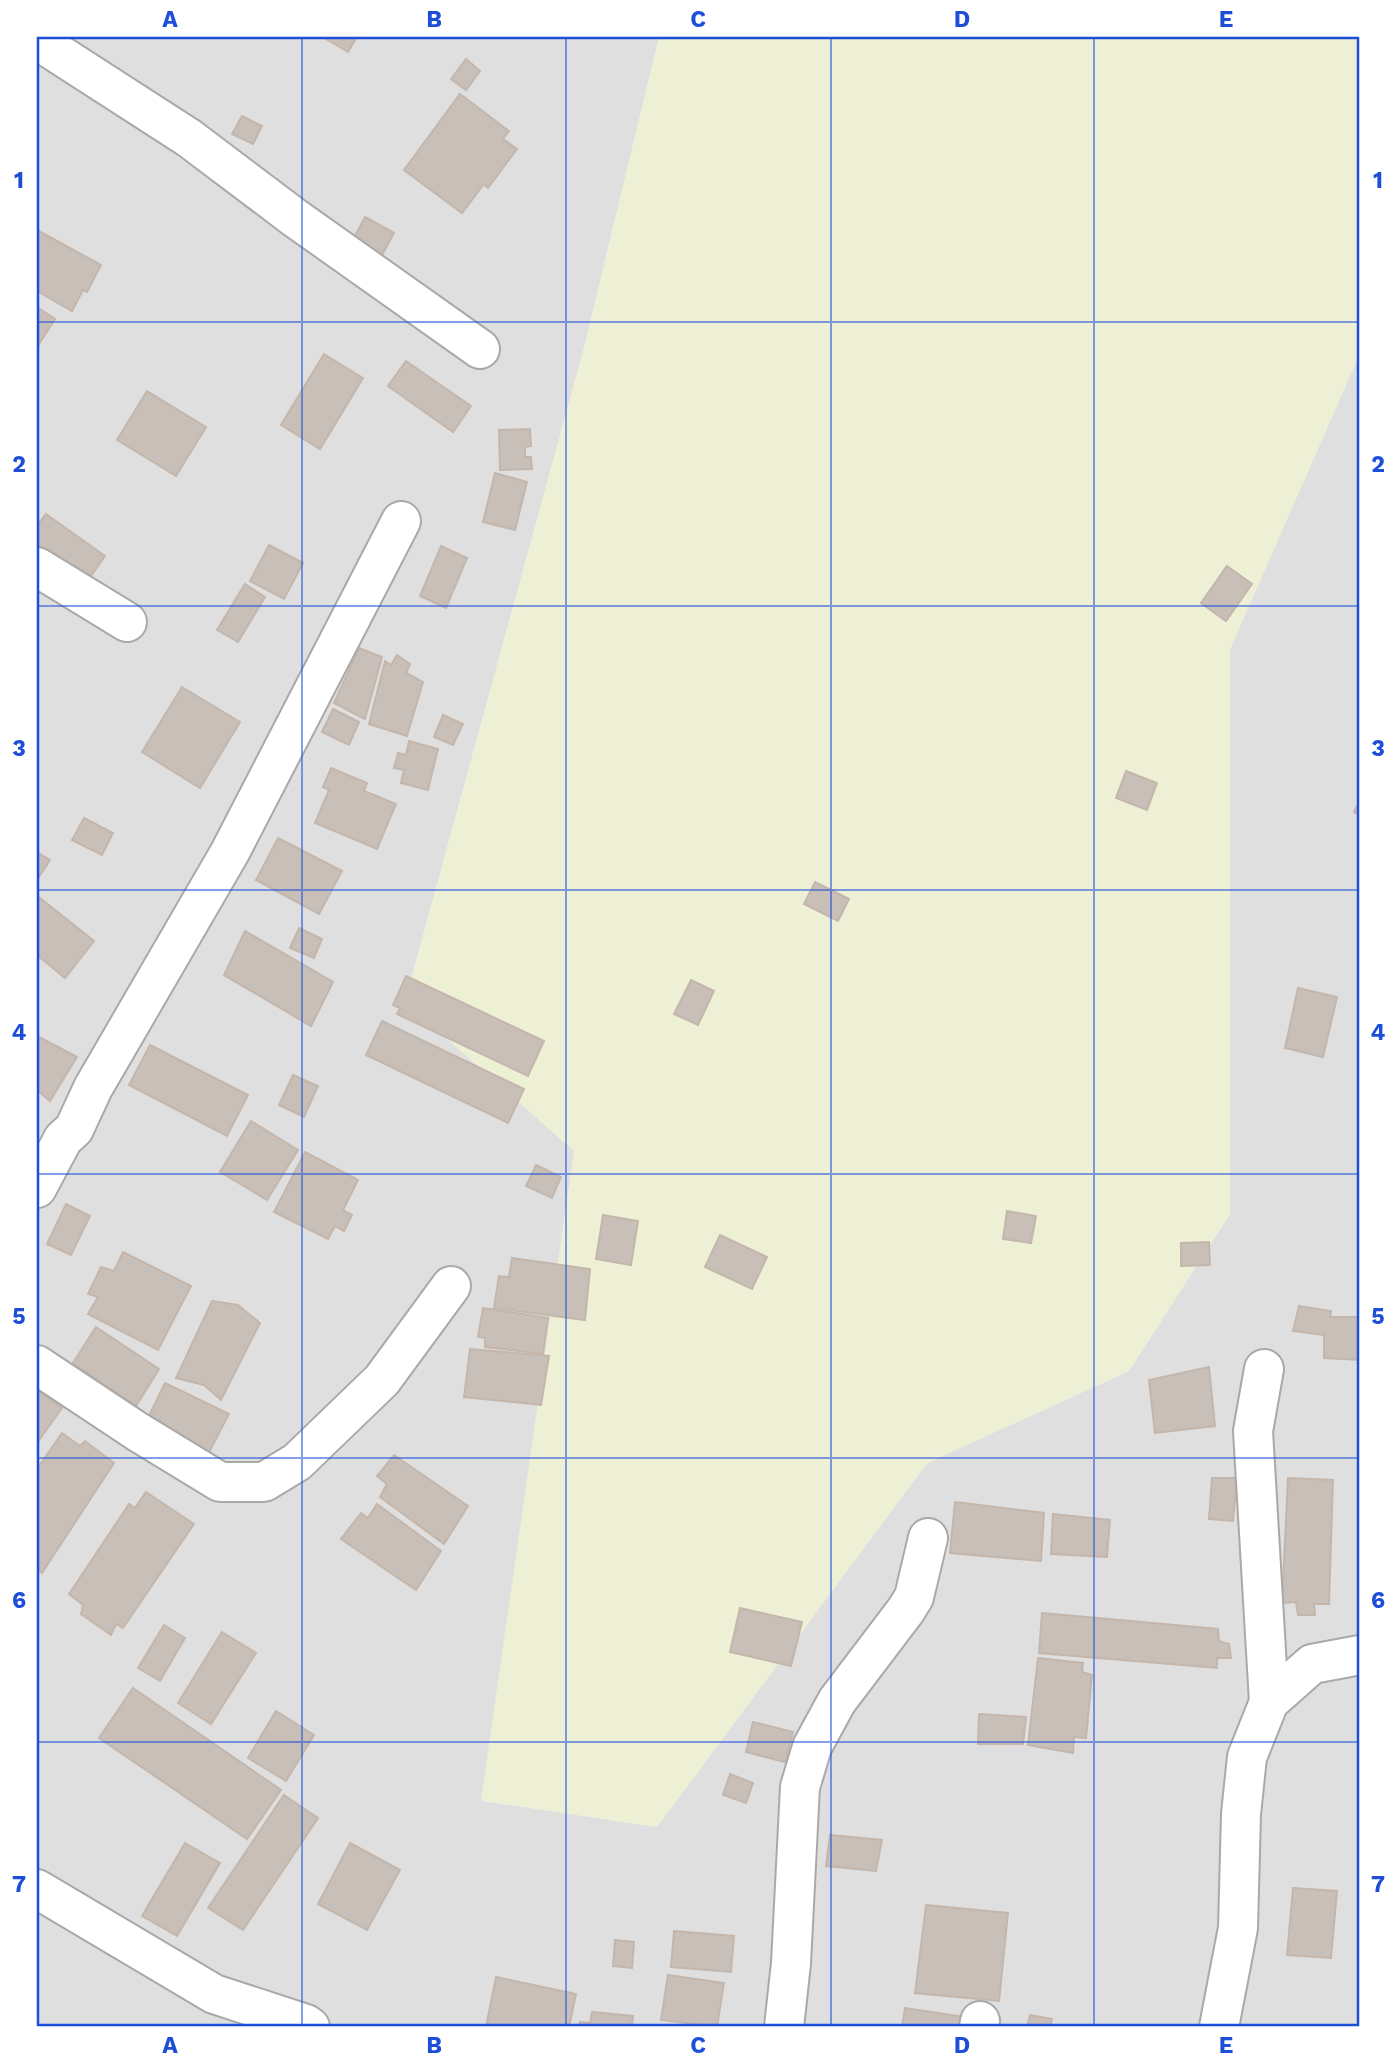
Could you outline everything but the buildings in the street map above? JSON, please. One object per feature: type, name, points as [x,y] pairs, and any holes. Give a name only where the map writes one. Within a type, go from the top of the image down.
[{"type":"street","points":[[37,40],[189,138],[295,218],[480,349]]},
{"type":"street","points":[[37,1188],[50,1130],[74,1129],[93,1088],[230,852],[401,521]]},
{"type":"street","points":[[37,567],[127,622]]},
{"type":"street","points":[[37,1365],[220,1482],[264,1482],[297,1462],[382,1380],[451,1286]]},
{"type":"street","points":[[1219,2027],[1238,1928],[1241,1814],[1247,1757],[1269,1703],[1253,1432],[1264,1369]]},
{"type":"street","points":[[784,2027],[791,1963],[800,1787],[812,1747],[837,1700],[914,1597],[928,1538]]},
{"type":"street","points":[[1269,1703],[1312,1664],[1360,1655]]},
{"type":"street","points":[[37,1889],[214,1994],[310,2027]]},
{"type":"shaded area","points":[[37,37],[659,37],[584,348],[405,1001],[574,1151],[482,1801],[657,1827],[927,1463],[1129,1371],[1230,1214],[1230,649],[1360,353],[1360,2027],[37,2027]]},
{"type":"green space","points":[[659,37],[1360,37],[1360,353],[1230,649],[1230,1213],[1129,1371],[927,1463],[657,1827],[481,1800],[574,1151],[405,1002],[584,348]]}]
